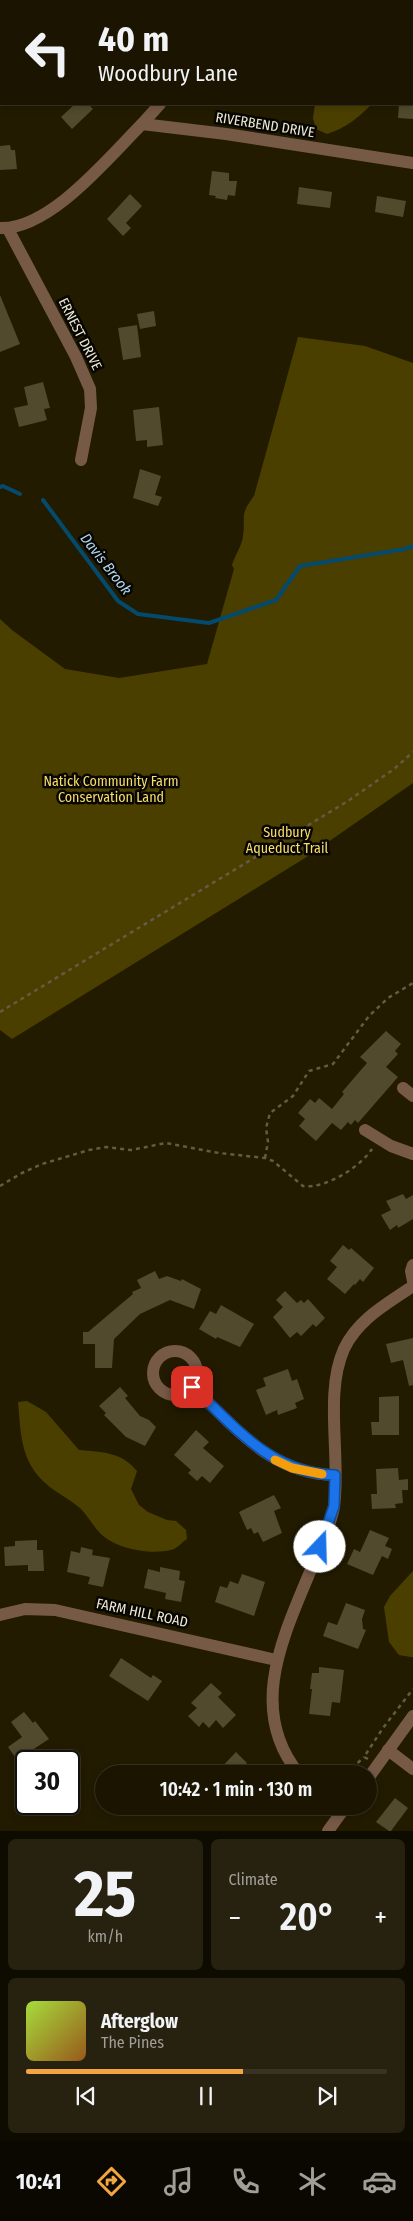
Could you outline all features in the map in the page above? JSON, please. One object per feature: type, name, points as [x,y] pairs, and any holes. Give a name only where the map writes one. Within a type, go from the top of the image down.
[{"type":"street","points":[[4,228],[24,225],[43,215],[77,190],[159,105]]},
{"type":"street","name":"RIVERBEND DRIVE","points":[[142,124],[226,134],[413,163]]},
{"type":"street","name":"ERNEST DRIVE","points":[[4,228],[76,356],[90,389],[91,408],[81,460]]},
{"type":"street","points":[[365,1130],[378,1139],[413,1154]]},
{"type":"street","points":[[413,1265],[411,1271],[413,1282]]},
{"type":"street","points":[[293,1765],[276,1728],[272,1699],[276,1660],[331,1519],[334,1506],[336,1380],[344,1350],[352,1335],[362,1323],[413,1286]]},
{"type":"street","points":[[192,1387],[269,1456],[287,1466],[304,1472],[335,1475]]},
{"type":"street","name":"FARM HILL ROAD","points":[[0,1615],[25,1609],[55,1610],[276,1660]]},
{"type":"street","points":[[377,1765],[413,1716]]},
{"type":"street","points":[[388,1750],[413,1769]]},
{"type":"street","points":[[328,1831],[336,1815]]},
{"type":"path","points":[[0,1012],[348,802],[394,769],[413,752]]},
{"type":"path","points":[[265,1158],[268,1142],[266,1128],[270,1113],[293,1096],[309,1071],[333,1064],[368,1016],[388,998],[413,983]]},
{"type":"path","points":[[0,1186],[42,1164],[106,1148],[132,1150],[166,1143],[219,1154],[265,1158],[278,1164],[303,1186],[315,1186],[351,1168],[369,1153],[378,1139]]},
{"type":"path","points":[[356,1765],[364,1757],[413,1688]]},
{"type":"path","points":[[364,1757],[377,1765]]},
{"type":"green space","points":[[315,105],[371,105],[351,122],[327,134],[316,129],[313,118]]},
{"type":"green space","name":"Natick Community Farm Conservation Land","points":[[298,337],[365,346],[413,363],[413,783],[305,858],[12,1039],[0,1030],[0,619],[65,669],[119,678],[207,664],[234,569],[232,565],[242,540],[244,515],[254,496]]},
{"type":"green space","points":[[27,1401],[46,1412],[79,1450],[111,1454],[131,1465],[137,1471],[131,1489],[139,1505],[148,1512],[167,1520],[176,1521],[186,1530],[187,1539],[171,1550],[153,1552],[124,1547],[106,1539],[81,1509],[47,1485],[30,1464],[22,1442],[18,1402]]},
{"type":"green space","points":[[413,1571],[413,1657],[411,1657],[399,1655],[389,1642],[384,1607],[390,1596]]},
{"type":"building","points":[[74,105],[89,105],[93,109],[72,129],[61,117]]},
{"type":"building","points":[[399,105],[413,105],[413,119],[398,118]]},
{"type":"building","points":[[10,145],[11,150],[15,150],[17,169],[0,170],[0,146]]},
{"type":"building","points":[[212,171],[229,173],[229,181],[237,181],[235,196],[228,195],[227,200],[209,195]]},
{"type":"building","points":[[299,187],[332,192],[330,208],[297,204]]},
{"type":"building","points":[[130,194],[142,206],[126,223],[131,228],[123,236],[107,219]]},
{"type":"building","points":[[377,196],[406,201],[403,217],[375,212]]},
{"type":"building","points":[[0,295],[20,344],[0,352]]},
{"type":"building","points":[[154,311],[156,326],[140,329],[137,314]]},
{"type":"building","points":[[137,325],[141,357],[123,360],[118,328]]},
{"type":"building","points":[[43,382],[50,408],[44,409],[47,420],[19,427],[14,408],[28,405],[24,387]]},
{"type":"building","points":[[159,407],[163,445],[147,447],[147,440],[136,441],[133,410]]},
{"type":"building","points":[[140,469],[161,476],[155,495],[162,497],[158,506],[133,498]]},
{"type":"building","points":[[386,1031],[401,1044],[395,1051],[398,1054],[386,1067],[398,1077],[358,1123],[355,1120],[351,1125],[348,1122],[341,1130],[332,1123],[316,1141],[299,1126],[305,1119],[298,1113],[310,1099],[315,1103],[319,1098],[332,1109],[344,1094],[342,1092],[367,1063],[360,1057]]},
{"type":"building","points":[[403,1194],[406,1199],[413,1195],[413,1219],[398,1228],[397,1225],[390,1230],[381,1215],[391,1210],[386,1201]]},
{"type":"building","points":[[343,1245],[349,1250],[351,1248],[374,1268],[363,1282],[360,1279],[345,1294],[327,1279],[337,1267],[330,1261]]},
{"type":"building","points":[[155,1271],[159,1279],[167,1276],[181,1281],[182,1279],[201,1289],[194,1309],[170,1300],[140,1314],[114,1339],[112,1368],[95,1368],[95,1344],[83,1344],[83,1332],[88,1332],[133,1294],[132,1292],[141,1288],[137,1280]]},
{"type":"building","points":[[285,1291],[297,1303],[301,1300],[304,1303],[308,1299],[325,1318],[316,1327],[313,1324],[301,1336],[297,1332],[290,1338],[273,1317],[283,1307],[276,1300]]},
{"type":"building","points":[[221,1305],[254,1324],[240,1347],[217,1337],[216,1339],[199,1329],[210,1311],[216,1314]]},
{"type":"building","points":[[413,1338],[413,1385],[409,1386],[403,1360],[391,1363],[386,1344]]},
{"type":"building","points":[[288,1369],[292,1381],[297,1379],[304,1399],[295,1403],[297,1408],[278,1415],[277,1410],[266,1415],[256,1390],[266,1386],[263,1378]]},
{"type":"building","points":[[120,1387],[128,1396],[125,1398],[140,1416],[149,1420],[156,1427],[145,1446],[126,1437],[104,1415],[106,1413],[99,1406]]},
{"type":"building","points":[[399,1396],[399,1435],[372,1435],[371,1422],[379,1422],[379,1397]]},
{"type":"building","points":[[196,1430],[209,1442],[203,1448],[224,1466],[210,1483],[202,1476],[197,1481],[188,1473],[191,1470],[174,1455]]},
{"type":"building","points":[[398,1468],[399,1480],[408,1479],[408,1490],[402,1490],[403,1503],[395,1504],[396,1508],[372,1509],[371,1494],[377,1494],[376,1469]]},
{"type":"building","points":[[274,1495],[281,1508],[274,1511],[282,1533],[263,1542],[258,1532],[254,1534],[251,1528],[247,1530],[239,1512]]},
{"type":"building","points":[[370,1530],[389,1538],[385,1546],[392,1549],[388,1559],[382,1556],[373,1575],[347,1564],[354,1549],[360,1552]]},
{"type":"building","points":[[37,1540],[37,1550],[43,1550],[44,1571],[28,1571],[28,1565],[5,1566],[4,1547],[15,1546],[15,1541]]},
{"type":"building","points":[[81,1547],[93,1550],[92,1555],[110,1558],[103,1587],[88,1584],[90,1577],[67,1572],[71,1551],[80,1553]]},
{"type":"building","points":[[160,1567],[180,1571],[179,1580],[185,1581],[181,1602],[165,1599],[166,1593],[144,1588],[148,1569],[160,1572]]},
{"type":"building","points":[[242,1574],[265,1582],[254,1616],[215,1602],[220,1586],[227,1588],[230,1581],[238,1584]]},
{"type":"building","points":[[346,1603],[365,1610],[362,1619],[363,1629],[366,1630],[358,1649],[323,1636],[328,1622],[337,1625]]},
{"type":"building","points":[[121,1658],[151,1678],[153,1675],[162,1681],[148,1701],[109,1676]]},
{"type":"building","points":[[319,1667],[344,1670],[340,1703],[332,1702],[330,1716],[309,1714],[312,1673],[319,1673]]},
{"type":"building","points":[[211,1683],[222,1693],[218,1697],[236,1715],[223,1728],[216,1720],[209,1728],[203,1722],[199,1727],[188,1716],[197,1708],[191,1703]]},
{"type":"building","points":[[24,1712],[33,1723],[35,1721],[49,1739],[32,1750],[15,1750],[15,1757],[8,1747],[22,1737],[11,1722]]},
{"type":"building","points":[[236,1752],[247,1763],[246,1765],[224,1765]]},
{"type":"building","points":[[395,1798],[408,1808],[391,1831],[389,1831],[376,1822]]},
{"type":"waterway","name":"Davis Brook","points":[[0,487],[3,486],[20,494]]},
{"type":"waterway","name":"Davis Brook","points":[[43,500],[118,601],[138,614],[209,623],[276,600],[300,566],[405,549],[413,546]]},
{"type":"slow traffic","points":[[275,1460],[304,1472],[322,1474]]},
{"type":"route","points":[[192,1387],[269,1456],[282,1464],[304,1472],[335,1475],[334,1506],[320,1547]]},
{"type":"park label","name":"Sudbury Aqueduct Trail","points":[[287,840]]}]
